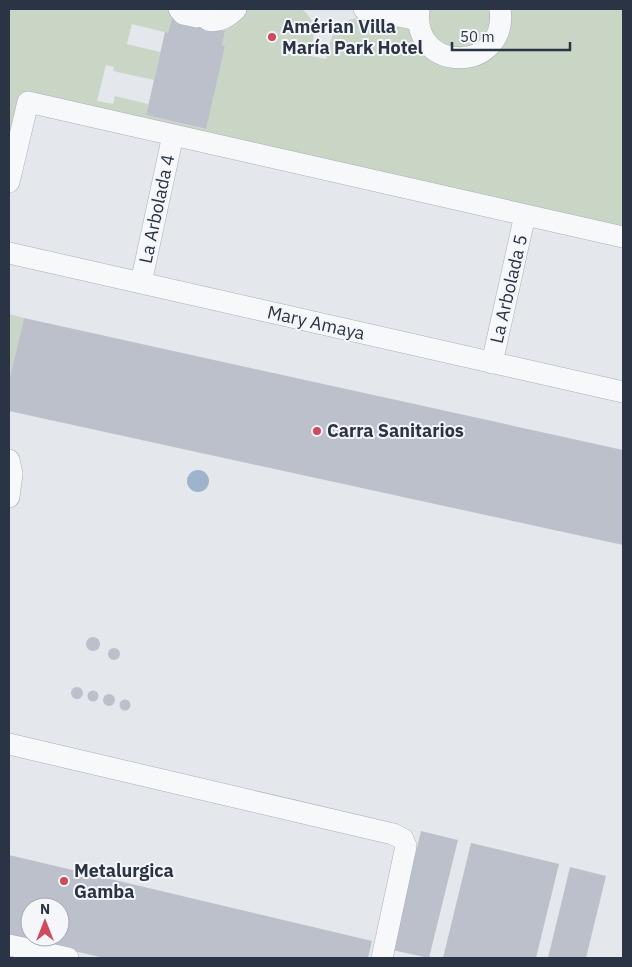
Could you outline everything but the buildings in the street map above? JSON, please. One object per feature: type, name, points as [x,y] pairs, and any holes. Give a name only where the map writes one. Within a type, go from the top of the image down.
[{"type":"street","points":[[195,15],[214,21],[229,16],[236,9]]},
{"type":"street","points":[[364,9],[418,15],[423,37],[430,46],[438,53],[459,59],[470,57],[489,47],[496,38],[500,28],[500,9]]},
{"type":"street","points":[[9,182],[28,102],[623,237]]},
{"type":"street","name":"La Arbolada 4","points":[[141,283],[173,135]]},
{"type":"street","name":"La Arbolada 5","points":[[492,363],[525,215]]},
{"type":"street","name":"Mary Amaya","points":[[9,253],[623,392]]},
{"type":"street","points":[[9,460],[12,474],[9,497]]},
{"type":"street","points":[[9,744],[398,836],[403,839],[406,846],[382,958]]},
{"type":"street","points":[[9,945],[68,958]]},
{"type":"green space","points":[[9,9],[170,9],[176,19],[172,19],[168,33],[132,24],[127,44],[160,52],[154,80],[113,71],[114,67],[106,65],[97,101],[113,104],[115,96],[148,104],[146,115],[205,129],[225,46],[222,46],[225,31],[220,29],[243,9],[302,9],[308,15],[313,25],[314,36],[310,56],[326,59],[332,36],[338,27],[349,20],[365,16],[407,25],[460,65],[507,9],[623,9],[623,231],[29,98],[9,182]]},
{"type":"green space","points":[[427,9],[493,9],[490,35],[463,52],[435,41],[426,13]]},
{"type":"green space","points":[[9,314],[24,318],[9,381]]},
{"type":"water","points":[[198,470],[206,473],[209,481],[206,489],[198,492],[190,489],[187,481],[190,473]]},
{"type":"place","name":"Amérian Villa María Park Hotel","points":[[272,37]]},
{"type":"place","name":"Carra Sanitarios","points":[[317,431]]},
{"type":"place","name":"Metalurgica Gamba","points":[[64,881]]}]
